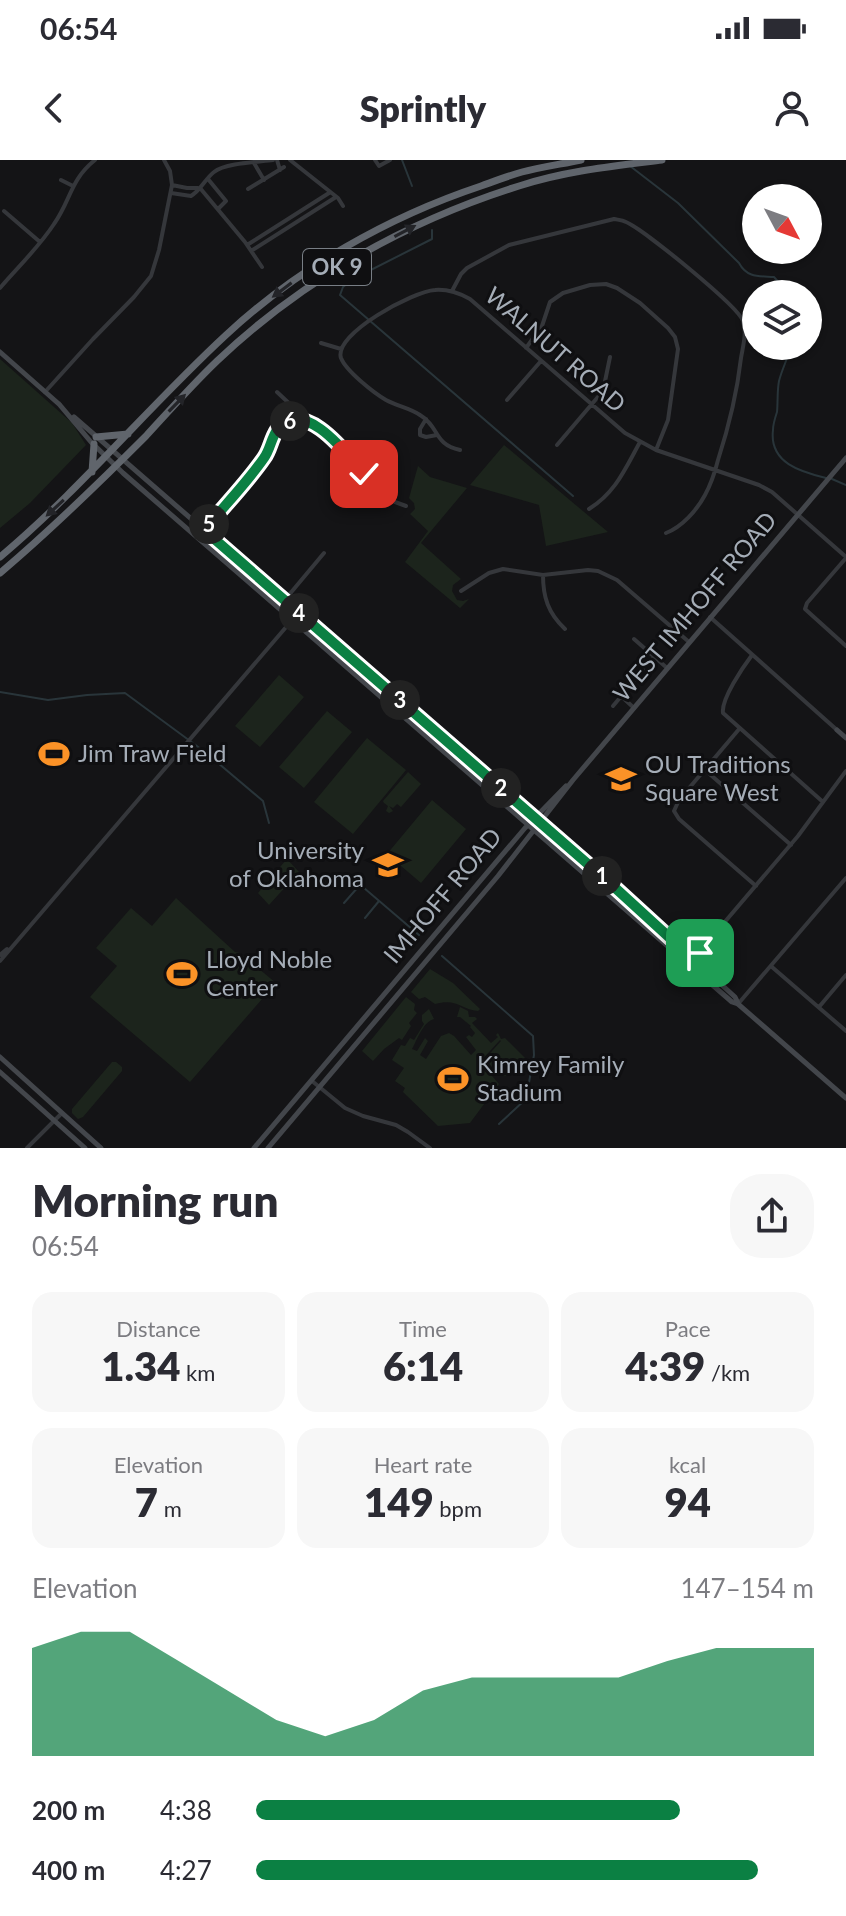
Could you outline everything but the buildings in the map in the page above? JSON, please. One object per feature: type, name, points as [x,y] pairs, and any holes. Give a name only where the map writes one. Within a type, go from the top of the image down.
[{"type":"highway","name":"OK 9","points":[[0,557],[92,472],[227,334],[316,265],[374,231],[450,196],[520,173],[581,160]]},
{"type":"highway","name":"OK 9","points":[[0,573],[66,514],[217,361],[267,317],[340,265],[426,220],[520,185],[592,168],[662,160]]},
{"type":"highway","points":[[92,472],[95,441],[128,434]]},
{"type":"main road","points":[[0,352],[59,404],[197,537],[529,825],[735,997],[738,1004],[846,1098]]},
{"type":"main road","name":"WEST IMHOFF ROAD","points":[[573,780],[846,458]]},
{"type":"main road","points":[[119,462],[204,530],[538,820],[692,962]]},
{"type":"main road","points":[[837,730],[846,738]]},
{"type":"main road","name":"IMHOFF ROAD","points":[[268,1148],[488,888],[535,830],[538,820],[556,795],[573,780]]},
{"type":"main road","name":"IMHOFF ROAD","points":[[254,1148],[529,825],[538,820]]},
{"type":"main road","points":[[0,1057],[101,1148]]},
{"type":"main road","points":[[0,1072],[85,1148]]},
{"type":"street","points":[[0,287],[58,219],[73,186],[95,160]]},
{"type":"street","points":[[45,392],[147,281],[159,250],[171,193],[171,175],[165,162],[173,160]]},
{"type":"street","points":[[171,193],[187,197],[196,193],[220,168],[275,160],[282,168],[248,189]]},
{"type":"street","points":[[290,160],[343,206]]},
{"type":"street","points":[[375,160],[379,166],[390,160]]},
{"type":"street","points":[[254,163],[264,180]]},
{"type":"street","points":[[208,179],[226,201],[218,209]]},
{"type":"street","points":[[61,180],[73,186]]},
{"type":"street","points":[[172,185],[200,188]]},
{"type":"street","points":[[200,188],[262,267]]},
{"type":"street","points":[[247,245],[329,193]]},
{"type":"street","points":[[251,251],[336,197]]},
{"type":"street","points":[[4,211],[40,242]]},
{"type":"street","points":[[452,291],[467,268],[509,245],[609,219],[632,225],[738,313],[743,322],[744,337],[737,395],[715,470],[699,503],[677,528],[666,533]]},
{"type":"street","points":[[526,348],[542,326],[549,304],[563,293],[606,284],[640,303],[668,328],[675,337],[678,349],[668,420],[656,450]]},
{"type":"street","name":"WALNUT ROAD","points":[[341,349],[363,325],[421,292],[452,291],[470,299],[618,428],[656,450],[772,492],[846,557]]},
{"type":"street","points":[[321,343],[341,349],[344,364],[372,390],[426,419],[447,446],[460,450]]},
{"type":"street","points":[[557,445],[604,388],[610,357]]},
{"type":"street","points":[[507,400],[541,361]]},
{"type":"street","points":[[277,392],[293,407],[297,419]]},
{"type":"street","points":[[197,537],[262,461],[279,428],[297,419],[315,425],[349,456],[368,479],[395,502],[406,506]]},
{"type":"street","points":[[426,419],[420,435],[437,435]]},
{"type":"street","points":[[589,509],[613,490],[640,442]]},
{"type":"street","points":[[278,608],[324,553]]},
{"type":"street","points":[[846,557],[805,609],[846,646]]},
{"type":"street","points":[[461,591],[495,571],[514,569],[543,575],[588,570],[608,575],[623,585],[689,642]]},
{"type":"street","points":[[543,575],[547,606],[565,629]]},
{"type":"street","points":[[0,958],[299,612]]},
{"type":"street","points":[[710,617],[837,730]]},
{"type":"street","points":[[634,639],[667,668]]},
{"type":"street","points":[[752,655],[722,704],[723,713],[823,802]]},
{"type":"street","points":[[613,706],[654,657]]},
{"type":"street","points":[[621,696],[634,708]]},
{"type":"street","points":[[740,728],[677,803],[674,811],[679,819],[756,886]]},
{"type":"street","points":[[705,770],[791,845]]},
{"type":"street","points":[[692,962],[791,845],[846,771]]},
{"type":"street","points":[[738,1004],[846,878]]},
{"type":"street","points":[[771,966],[846,1031]]},
{"type":"street","points":[[819,1007],[846,975]]},
{"type":"street","points":[[311,1081],[345,1108],[396,1125],[430,1148]]},
{"type":"street","points":[[27,1148],[62,1113]]},
{"type":"shaded area","points":[[0,359],[72,423],[86,445],[30,503],[0,528]]},
{"type":"shaded area","points":[[504,445],[608,532],[546,546],[539,505],[470,485]]},
{"type":"shaded area","points":[[418,466],[430,477],[467,488],[421,543],[461,579],[453,585],[452,591],[457,600],[469,599],[460,608],[405,562],[428,531],[410,514],[415,509],[409,498]]},
{"type":"shaded area","points":[[279,675],[304,697],[260,747],[235,726]]},
{"type":"shaded area","points":[[327,711],[352,732],[304,788],[279,767]]},
{"type":"shaded area","points":[[367,738],[406,770],[353,834],[314,802]]},
{"type":"shaded area","points":[[408,772],[421,784],[401,807],[397,804],[393,808],[389,806],[393,811],[389,813],[383,801]]},
{"type":"shaded area","points":[[432,800],[466,829],[421,883],[387,854]]},
{"type":"shaded area","points":[[286,860],[299,872],[269,905],[258,893]]},
{"type":"shaded area","points":[[176,898],[235,952],[276,983],[190,1082],[90,997],[117,966],[96,948],[131,908],[152,926]]},
{"type":"shaded area","points":[[430,969],[453,983],[480,1009],[472,1010],[449,1002],[435,1004],[425,997],[419,999],[411,992]]},
{"type":"shaded area","points":[[406,997],[415,1004],[417,1013],[409,1023],[411,1026],[402,1040],[399,1038],[373,1061],[362,1051]]},
{"type":"shaded area","name":"Kimrey Family Stadium","points":[[460,1007],[468,1011],[469,1017],[477,1019],[472,1023],[491,1043],[498,1033],[525,1058],[512,1074],[497,1074],[484,1060],[500,1040],[480,1062],[499,1084],[470,1123],[438,1126],[395,1081],[404,1068],[392,1060],[401,1045],[405,1046],[410,1038],[414,1040],[424,1024],[422,1015],[429,1009],[434,1019],[424,1027],[412,1049],[417,1051],[425,1038],[428,1041],[420,1055],[426,1059],[441,1036],[449,1033],[471,1055],[476,1050],[466,1037],[472,1037],[475,1033],[471,1026],[457,1017]]},
{"type":"shaded area","points":[[112,1062],[122,1067],[122,1071],[78,1119],[72,1109]]},
{"type":"waterway","points":[[402,160],[412,186]]},
{"type":"waterway","points":[[630,166],[678,203],[746,271],[777,280]]},
{"type":"waterway","points":[[432,230],[432,239],[353,279],[343,287],[340,295],[573,496]]},
{"type":"waterway","points":[[786,360],[779,381],[773,428],[776,451],[797,469],[826,478]]},
{"type":"waterway","points":[[832,479],[846,485]]},
{"type":"waterway","points":[[0,692],[48,700],[125,693],[205,752],[263,801],[269,823]]},
{"type":"waterway","points":[[343,886],[357,882],[419,935]]},
{"type":"waterway","points":[[344,903],[359,886]]},
{"type":"waterway","points":[[365,918],[379,901]]},
{"type":"waterway","points":[[442,956],[533,1036],[534,1055],[526,1099],[499,1124]]},
{"type":"place","name":"Jim Traw Field","points":[[54,754]]},
{"type":"place","name":"OU Traditions Square West","points":[[621,779]]},
{"type":"place","name":"University of Oklahoma","points":[[388,865]]},
{"type":"place","name":"Lloyd Noble Center","points":[[182,974]]},
{"type":"place","name":"Kimrey Family Stadium","points":[[453,1079]]},
{"type":"route","points":[[364,474],[315,425],[293,420],[279,428],[262,461],[204,530],[694,960],[700,953]]}]
